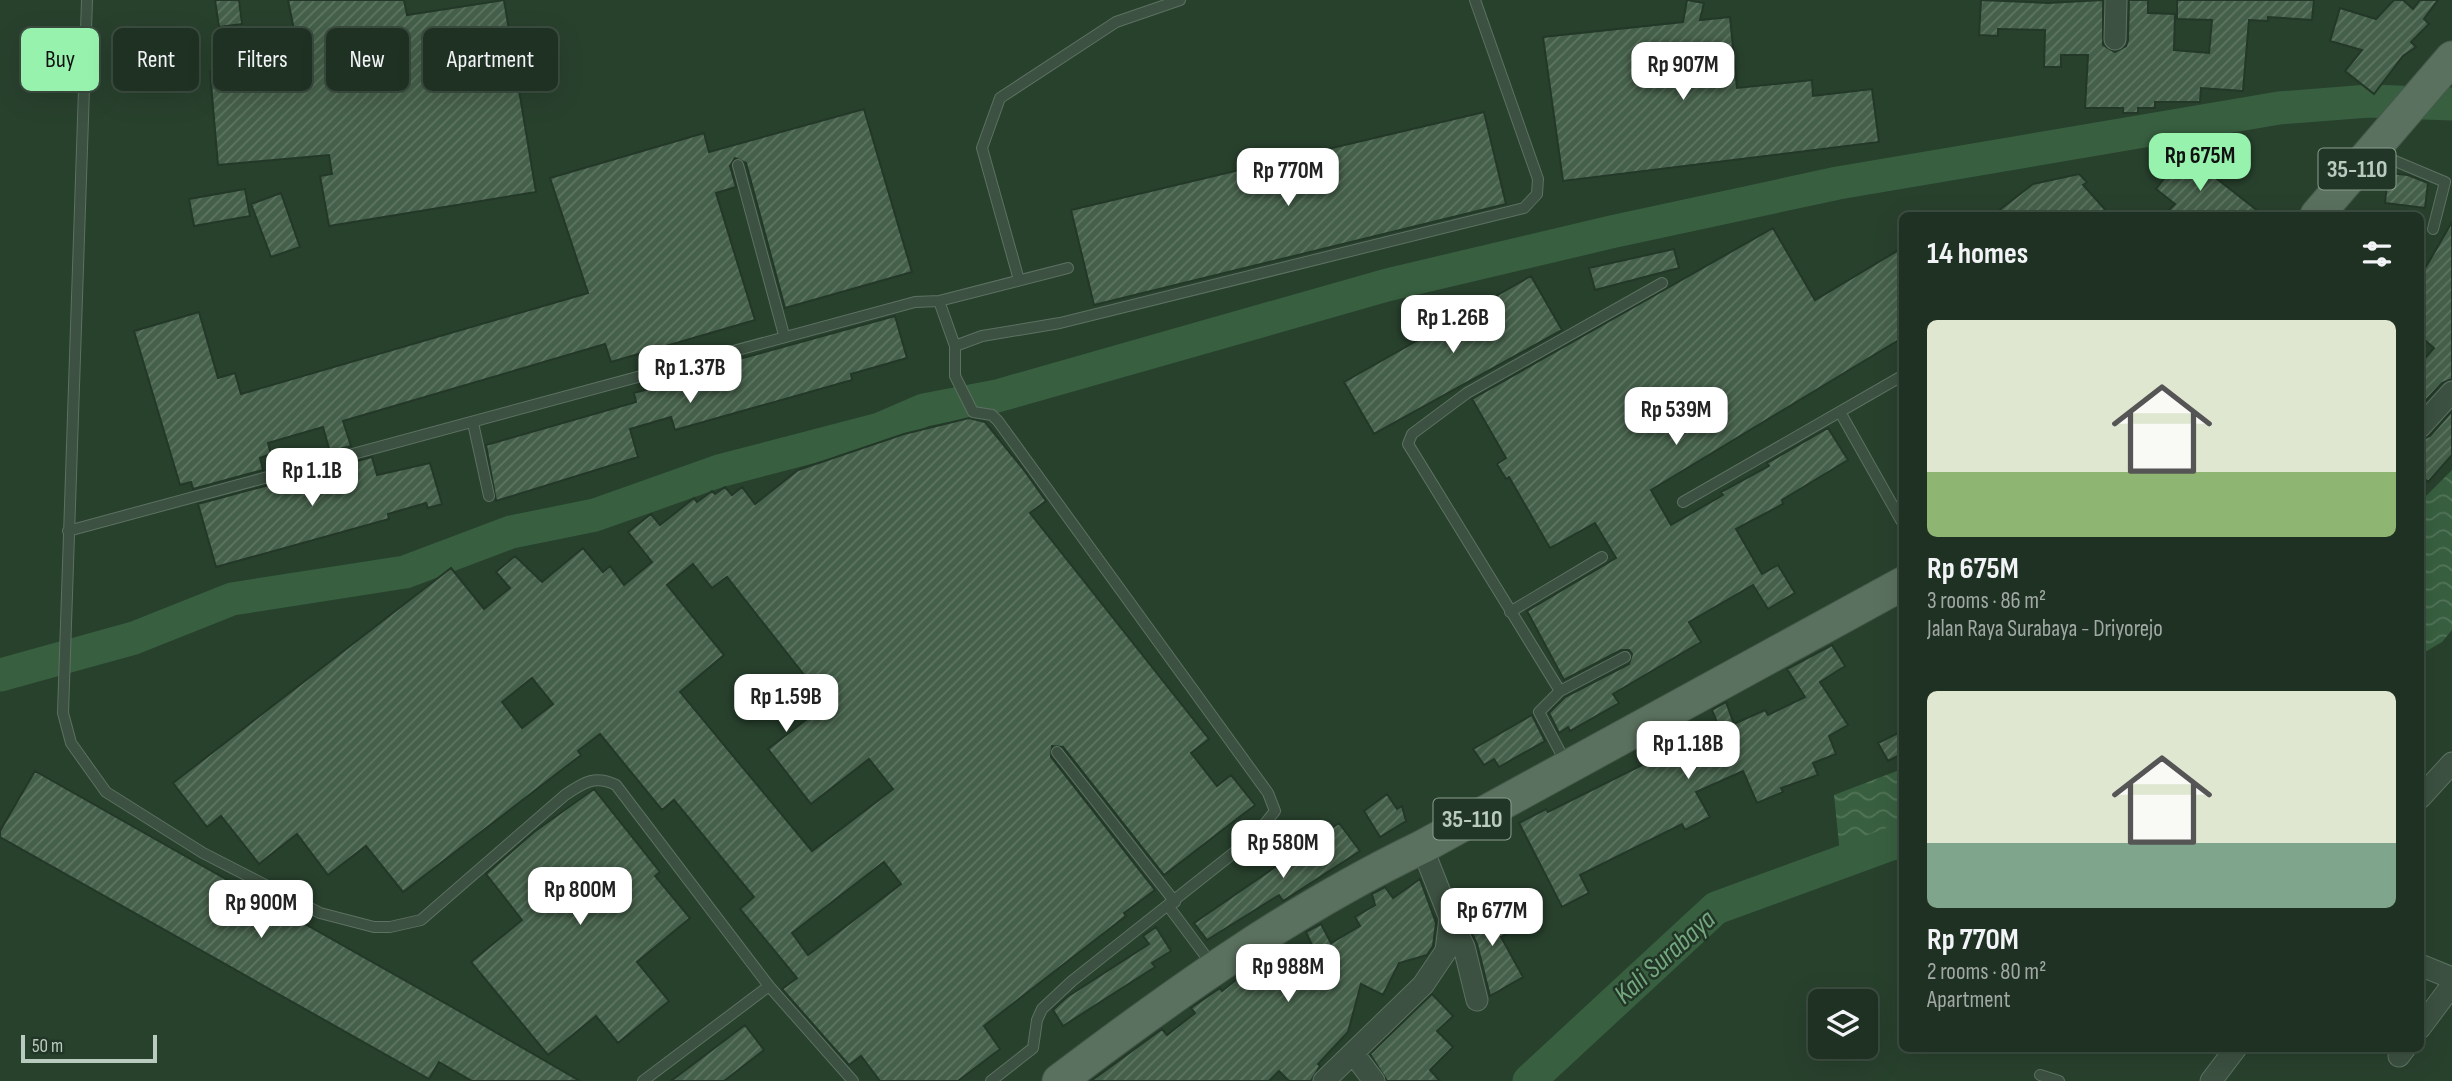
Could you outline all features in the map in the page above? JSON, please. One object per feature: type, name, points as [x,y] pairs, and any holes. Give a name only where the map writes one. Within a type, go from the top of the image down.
[{"type":"main road","name":"35-110","points":[[2320,212],[2452,58]]},
{"type":"main road","name":"35-110","points":[[1059,1081],[1213,967],[1374,870],[1422,848],[1567,765],[1899,586]]},
{"type":"street","points":[[2115,39],[2116,0]]},
{"type":"street","points":[[2424,422],[2452,392]]},
{"type":"street","points":[[2424,794],[2452,763]]},
{"type":"street","points":[[1422,848],[1464,947],[1477,1000]]},
{"type":"street","points":[[1324,1081],[1435,970],[1446,951],[1450,918]]},
{"type":"street","points":[[2424,967],[2452,978]]},
{"type":"street","points":[[2424,1026],[2444,1014],[2452,985]]},
{"type":"street","points":[[2211,1081],[2233,1052]]},
{"type":"street","points":[[1353,1053],[1374,1081]]},
{"type":"lane","points":[[87,0],[63,713],[71,743],[106,792],[203,853],[320,913],[374,927],[390,927],[421,920],[565,794],[586,781],[605,780],[616,785],[769,986],[853,1081]]},
{"type":"lane","points":[[1019,281],[982,148],[1000,98],[1116,23],[1180,0]]},
{"type":"lane","points":[[955,346],[982,336],[1060,323],[1524,208],[1537,194],[1538,179],[1475,0]]},
{"type":"lane","points":[[2371,152],[2445,182],[2433,229]]},
{"type":"lane","points":[[738,165],[783,335]]},
{"type":"lane","points":[[68,531],[473,423],[783,335],[915,302],[939,301],[1068,268]]},
{"type":"lane","points":[[1560,691],[1411,452],[1410,439],[1467,393],[1662,283]]},
{"type":"lane","points":[[939,301],[955,346],[955,376],[960,391],[973,412],[992,415],[998,421],[1268,793],[1274,806],[1273,815],[1255,836],[1072,981],[1042,1009],[1037,1020],[1033,1048],[991,1081]]},
{"type":"lane","points":[[1683,502],[1899,378]]},
{"type":"lane","points":[[1840,412],[1899,517]]},
{"type":"lane","points":[[473,423],[489,496]]},
{"type":"lane","points":[[1510,612],[1602,556]]},
{"type":"lane","points":[[1567,765],[1538,716],[1541,709],[1560,691],[1625,657]]},
{"type":"lane","points":[[1057,752],[1172,904],[1213,967]]},
{"type":"lane","points":[[643,1081],[769,986]]},
{"type":"lane","points":[[2040,1075],[2059,1081]]},
{"type":"water","points":[[2452,470],[2452,630],[2442,642],[2424,653],[2424,498]]},
{"type":"water","points":[[1899,770],[1899,859],[1842,873],[1834,795]]},
{"type":"building","points":[[215,0],[239,0],[242,24],[219,27]]},
{"type":"building","points":[[288,0],[404,0],[407,15],[504,0],[509,28],[423,28],[423,91],[519,91],[536,192],[329,226],[320,176],[332,174],[329,155],[218,165],[210,72],[213,72],[213,91],[312,91],[312,28],[294,28]]},
{"type":"building","points":[[1687,0],[1704,3],[1700,20],[1730,17],[1737,88],[1812,80],[1813,96],[1872,89],[1879,142],[1563,181],[1543,37],[1683,22]]},
{"type":"building","points":[[1981,0],[2048,3],[2103,0],[2103,45],[2115,52],[2126,46],[2128,40],[2129,0],[2148,0],[2148,13],[2175,14],[2174,50],[2209,53],[2212,20],[2177,19],[2177,0],[2314,0],[2312,20],[2268,17],[2268,21],[2249,20],[2243,91],[2201,88],[2200,102],[2155,102],[2155,108],[2138,108],[2138,113],[2123,113],[2123,108],[2085,108],[2088,55],[2061,55],[2061,67],[2044,67],[2045,30],[1998,29],[1998,36],[1979,35]]},
{"type":"building","points":[[2394,0],[2403,0],[2413,9],[2420,0],[2438,0],[2424,19],[2429,24],[2411,42],[2416,47],[2403,56],[2374,94],[2345,71],[2362,50],[2330,41],[2340,8],[2376,19]]},
{"type":"building","points":[[864,109],[912,272],[785,308],[746,163],[735,158],[730,166],[736,187],[716,193],[755,320],[611,362],[605,344],[343,421],[351,446],[330,452],[323,427],[268,443],[271,454],[260,458],[263,470],[193,489],[191,482],[180,485],[134,331],[199,312],[218,378],[235,373],[241,394],[588,293],[550,178],[704,133],[709,152]]},
{"type":"building","points":[[1484,112],[1506,204],[1094,305],[1071,210]]},
{"type":"building","points":[[2184,153],[2259,212],[2167,212],[2175,204],[2156,189]]},
{"type":"building","points":[[2388,173],[2408,175],[2428,183],[2425,208],[2385,203]]},
{"type":"building","points":[[2079,174],[2087,182],[2083,185],[2107,212],[1997,212],[2033,184]]},
{"type":"building","points":[[245,189],[250,216],[194,226],[189,199]]},
{"type":"building","points":[[281,193],[300,247],[271,257],[251,204]]},
{"type":"building","points":[[2452,222],[2452,379],[2442,383],[2424,403],[2424,359],[2434,348],[2424,339],[2424,270]]},
{"type":"building","points":[[1773,228],[1815,300],[1899,250],[1899,340],[1651,490],[1671,525],[1723,495],[1721,492],[1769,466],[1767,463],[1828,428],[1848,460],[1782,500],[1783,504],[1736,529],[1762,574],[1778,565],[1795,593],[1768,609],[1753,585],[1689,622],[1701,642],[1613,694],[1619,703],[1570,731],[1568,727],[1559,733],[1549,713],[1565,697],[1629,664],[1632,654],[1629,650],[1621,650],[1564,680],[1527,611],[1616,558],[1595,523],[1550,548],[1509,477],[1506,479],[1497,464],[1506,458],[1472,399]]},
{"type":"building","points":[[1674,249],[1679,268],[1595,290],[1589,268]]},
{"type":"building","points":[[1531,276],[1562,330],[1374,434],[1344,382]]},
{"type":"building","points":[[895,316],[907,358],[851,374],[852,380],[675,430],[671,417],[630,429],[638,457],[496,501],[486,445],[636,402],[634,393],[662,385],[660,381]]},
{"type":"building","points":[[2452,411],[2452,455],[2428,482],[2424,478],[2424,438],[2430,436]]},
{"type":"building","points":[[969,418],[985,422],[1046,501],[1030,513],[1209,739],[1191,753],[1217,786],[1231,775],[1255,805],[1164,875],[1063,747],[1052,746],[1051,757],[1155,890],[1124,913],[1126,916],[984,1026],[1000,1049],[958,1081],[880,1081],[861,1056],[849,1065],[782,989],[797,978],[740,909],[754,897],[674,800],[662,810],[600,734],[578,751],[581,755],[403,892],[366,846],[328,875],[297,834],[259,864],[221,816],[207,827],[173,783],[451,568],[484,609],[510,588],[496,572],[515,556],[542,582],[583,548],[603,572],[610,566],[624,585],[652,562],[628,532],[651,514],[660,525],[694,498],[697,502],[712,491],[715,494],[725,487],[732,495],[742,487],[755,504],[798,470],[904,434]],"holes":[[[693,564],[712,588],[727,577],[823,699],[803,714],[807,719],[768,749],[811,804],[869,759],[893,789],[812,851],[680,692],[724,655],[667,585]],[[532,678],[553,704],[522,728],[502,702]],[[884,862],[901,884],[808,955],[792,933]]]},
{"type":"building","points":[[372,457],[377,475],[430,463],[442,504],[428,508],[426,503],[388,514],[389,519],[216,567],[198,504]]},
{"type":"building","points":[[1832,645],[1845,666],[1820,682],[1848,725],[1829,736],[1836,754],[1813,763],[1818,775],[1781,788],[1783,792],[1757,803],[1743,771],[1696,792],[1710,817],[1685,830],[1682,824],[1580,875],[1589,893],[1562,907],[1519,823],[1546,809],[1548,812],[1648,762],[1645,756],[1673,740],[1671,736],[1685,729],[1694,747],[1722,735],[1712,710],[1726,702],[1734,724],[1765,710],[1768,715],[1805,697],[1787,669]]},
{"type":"building","points":[[1532,715],[1545,741],[1499,767],[1494,759],[1484,765],[1473,749]]},
{"type":"building","points":[[1899,732],[1899,756],[1888,761],[1878,743]]},
{"type":"building","points":[[35,771],[580,1081],[472,1081],[439,1062],[429,1079],[0,837],[0,831]]},
{"type":"building","points":[[594,789],[660,872],[655,876],[690,918],[637,962],[669,1001],[618,1043],[596,1016],[548,1055],[471,962],[522,920],[486,874],[534,832]]},
{"type":"building","points":[[1387,794],[1397,809],[1402,806],[1406,821],[1380,837],[1364,811]]},
{"type":"building","points":[[1339,823],[1360,851],[1283,901],[1279,895],[1207,940],[1194,923]]},
{"type":"building","points":[[1420,879],[1436,923],[1433,946],[1427,955],[1399,963],[1383,995],[1361,984],[1348,1032],[1318,1064],[1320,1066],[1311,1081],[1289,1081],[1279,1071],[1269,1081],[1091,1081],[1162,1029],[1167,1035],[1195,1013],[1191,1008],[1220,988],[1222,991],[1242,975],[1251,987],[1285,961],[1288,965],[1312,945],[1306,932],[1321,924],[1331,943],[1360,926],[1355,917],[1375,905],[1372,894],[1385,887],[1393,898]]},
{"type":"building","points":[[1489,900],[1505,935],[1501,937],[1523,977],[1490,996],[1477,944],[1462,912]]},
{"type":"building","points":[[1156,927],[1171,951],[1152,963],[1155,967],[1063,1026],[1053,1010],[1067,997],[1149,944],[1143,936]]},
{"type":"building","points":[[1432,994],[1453,1016],[1437,1031],[1453,1047],[1430,1070],[1440,1081],[1387,1081],[1370,1054]]},
{"type":"building","points":[[745,1025],[764,1050],[724,1081],[671,1081]]},
{"type":"waterway","points":[[0,675],[134,638],[232,599],[405,572],[511,532],[595,515],[719,471],[880,429],[924,410],[997,396],[1387,285],[1611,232],[1838,183],[2279,108],[2369,101],[2452,104]]},
{"type":"waterway","name":"Kali Surabaya","points":[[1529,1081],[1716,908],[1899,841]]}]
